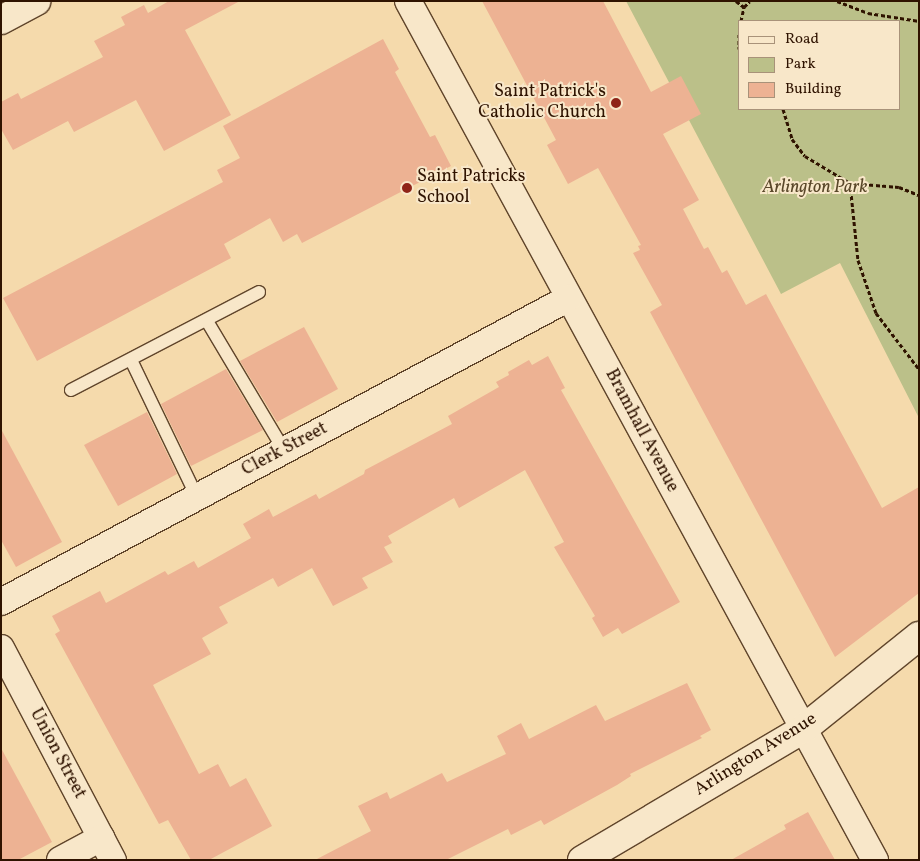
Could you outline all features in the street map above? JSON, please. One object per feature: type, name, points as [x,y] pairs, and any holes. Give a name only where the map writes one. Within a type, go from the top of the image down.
[{"type":"street","name":"Bramhall Avenue","points":[[408,1],[874,860]]},
{"type":"street","name":"Clerk Street","points":[[1,602],[569,298]]},
{"type":"street","name":"Arlington Avenue","points":[[582,860],[802,730],[919,636]]},
{"type":"street","name":"Union Street","points":[[1,648],[107,849]]},
{"type":"street","points":[[60,860],[107,849]]},
{"type":"lane","points":[[71,390],[207,321],[259,292]]},
{"type":"lane","points":[[207,321],[284,450]]},
{"type":"lane","points":[[130,360],[197,497]]},
{"type":"path","points":[[736,1],[744,7]]},
{"type":"path","points":[[741,20],[744,7],[750,1]]},
{"type":"path","points":[[838,1],[868,12],[919,21]]},
{"type":"path","points":[[783,110],[792,139],[805,156],[850,183],[899,187],[919,195]]},
{"type":"path","points":[[850,183],[858,260],[876,312],[919,369]]},
{"type":"green space","name":"Arlington Park","points":[[626,1],[919,1],[919,418],[840,263],[781,294]]},
{"type":"building","points":[[169,1],[240,1],[185,30],[231,115],[164,151],[136,100],[74,132],[68,121],[13,150],[1,129],[1,102],[18,93],[21,99],[103,57],[94,41],[125,25],[121,17],[144,5],[148,13]]},
{"type":"building","points":[[482,1],[603,1],[651,92],[681,76],[701,114],[663,134],[699,200],[683,209],[704,249],[708,247],[722,273],[727,270],[746,305],[766,294],[882,508],[919,487],[919,593],[835,657],[650,312],[662,305],[633,253],[640,250],[638,246],[641,245],[598,168],[568,184],[547,145],[556,140]]},
{"type":"building","points":[[383,39],[399,69],[395,72],[430,137],[435,135],[451,166],[302,243],[297,234],[283,242],[270,218],[224,244],[231,258],[37,361],[3,298],[223,182],[217,170],[240,158],[223,126]]},
{"type":"building","points":[[304,327],[338,389],[277,422],[240,361]]},
{"type":"building","points":[[548,356],[565,388],[561,390],[680,602],[622,634],[618,628],[603,637],[592,618],[595,616],[554,547],[564,542],[525,470],[459,508],[454,498],[388,536],[392,543],[384,547],[393,562],[362,578],[368,588],[333,606],[312,568],[278,587],[273,578],[219,607],[228,623],[202,638],[211,654],[153,685],[199,774],[218,764],[230,787],[246,778],[272,826],[209,860],[191,860],[168,820],[159,824],[55,634],[60,631],[52,616],[100,591],[106,603],[165,571],[168,575],[194,561],[198,568],[251,538],[243,524],[269,509],[273,517],[316,494],[319,499],[364,474],[365,470],[452,424],[448,416],[499,387],[496,382],[509,375],[508,372],[529,360],[532,365]]},
{"type":"building","points":[[226,369],[263,430],[191,466],[161,404]]},
{"type":"building","points":[[147,412],[177,474],[118,506],[84,445]]},
{"type":"building","points":[[1,429],[62,542],[16,567],[1,540]]},
{"type":"building","points":[[687,683],[711,730],[700,736],[702,738],[630,774],[631,776],[617,785],[544,825],[541,820],[511,835],[508,829],[446,860],[315,860],[371,831],[358,806],[387,792],[390,799],[442,773],[447,782],[506,754],[497,736],[521,723],[529,739],[596,705],[605,721]]},
{"type":"building","points":[[1,748],[52,842],[18,860],[1,860]]},
{"type":"building","points":[[808,812],[835,860],[731,860],[786,829],[784,825]]},
{"type":"place","name":"Saint Patrick's Catholic Church","points":[[616,103]]},
{"type":"place","name":"Saint Patricks School","points":[[407,188]]}]
